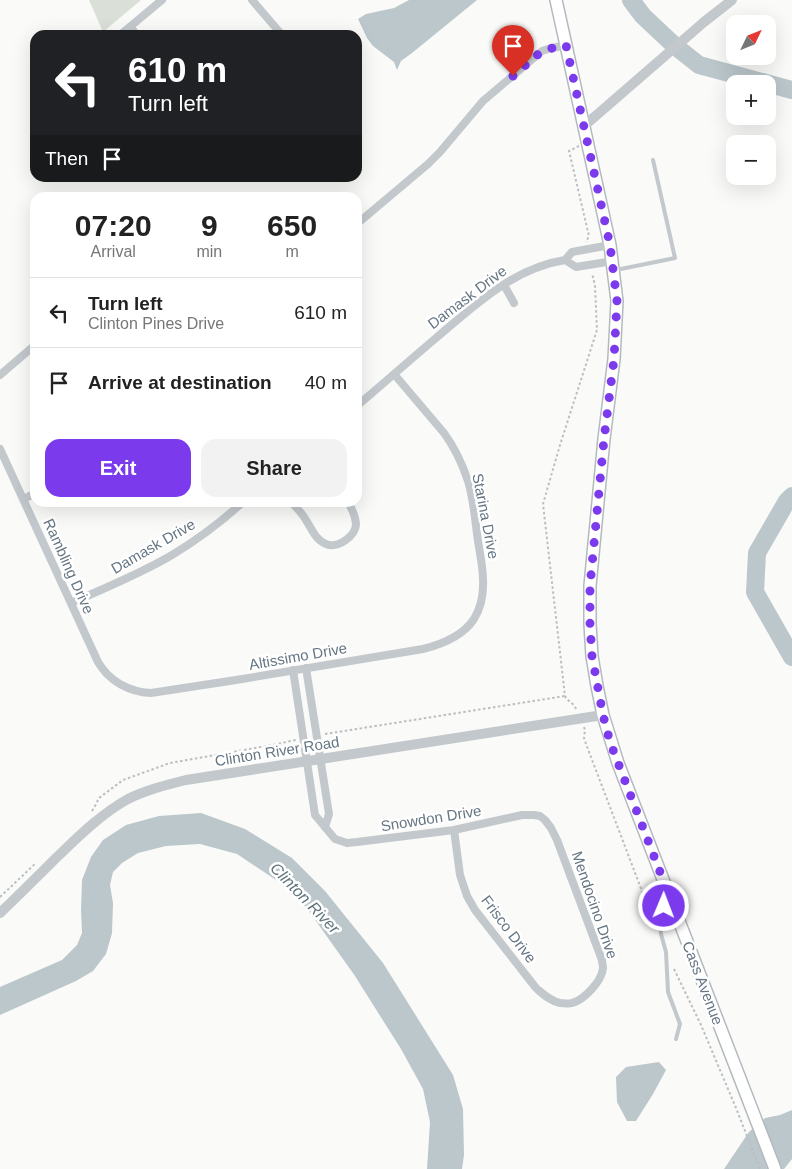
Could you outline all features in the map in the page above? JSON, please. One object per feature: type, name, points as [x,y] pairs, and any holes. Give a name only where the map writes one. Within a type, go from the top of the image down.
[{"type":"main road","name":"Cass Avenue","points":[[556,0],[610,245],[617,301],[616,336],[590,586],[592,656],[603,715],[618,763],[775,1169]]},
{"type":"street","points":[[126,30],[162,0]]},
{"type":"street","points":[[252,0],[278,30]]},
{"type":"street","points":[[584,126],[732,0]]},
{"type":"street","points":[[362,220],[434,158],[473,111],[488,97],[542,51],[566,45]]},
{"type":"street","name":"Damask Drive","points":[[362,402],[476,305],[504,285],[539,266],[565,260],[572,252],[610,245]]},
{"type":"street","points":[[565,260],[576,267],[590,264],[613,266]]},
{"type":"street","points":[[504,285],[514,303]]},
{"type":"street","points":[[0,375],[30,349]]},
{"type":"street","name":"Starina Drive","points":[[394,374],[450,442],[468,481],[483,581],[480,606],[471,623]]},
{"type":"street","name":"Rambling Drive","points":[[0,449],[101,667],[112,679],[123,686]]},
{"type":"street","points":[[24,499],[30,496]]},
{"type":"street","name":"Damask Drive","points":[[71,603],[172,555],[212,528],[237,507]]},
{"type":"street","points":[[295,507],[318,539],[331,546],[344,541],[355,527],[355,520],[350,507]]},
{"type":"street","name":"Altissimo Drive","points":[[123,686],[135,691],[151,693],[432,647],[455,637],[471,623]]},
{"type":"street","points":[[306,668],[329,814],[325,827]]},
{"type":"street","name":"Snowdon Drive","points":[[293,670],[315,815],[335,838],[347,843],[454,830],[522,815],[540,816],[545,820]]},
{"type":"street","name":"Clinton River Road","points":[[0,913],[80,835],[97,821],[128,799],[162,786],[186,780],[603,715]]},
{"type":"street","name":"Mendocino Drive","points":[[545,820],[557,840],[602,960],[603,969],[599,980],[584,996]]},
{"type":"street","name":"Frisco Drive","points":[[454,830],[460,875],[475,910],[536,988],[547,997],[559,1002],[572,1003],[584,996]]},
{"type":"lane","points":[[613,266],[674,258],[653,160]]},
{"type":"lane","points":[[667,890],[660,922],[666,952],[668,992],[680,1024],[676,1038]]},
{"type":"path","points":[[587,141],[569,151],[589,236],[586,241],[587,249]]},
{"type":"path","points":[[574,705],[565,696],[543,504],[597,330],[595,286],[590,264]]},
{"type":"path","points":[[317,736],[565,696]]},
{"type":"path","points":[[585,730],[584,738],[655,926],[661,934]]},
{"type":"path","points":[[123,780],[170,763],[303,738]]},
{"type":"path","points":[[666,952],[701,1025],[760,1169]]},
{"type":"shaded area","points":[[89,0],[141,0],[105,30],[102,30]]},
{"type":"water","points":[[409,0],[477,0],[401,61],[397,70],[394,62],[373,46],[358,19],[366,14],[394,8]]},
{"type":"water","name":"Clinton River","points":[[201,813],[245,829],[292,858],[325,891],[383,963],[453,1075],[463,1109],[464,1155],[462,1169],[427,1169],[430,1122],[423,1089],[401,1049],[355,976],[306,907],[279,882],[237,854],[200,844],[166,846],[138,853],[122,863],[113,872],[110,885],[113,903],[112,933],[106,954],[93,971],[76,981],[0,1015],[0,987],[62,960],[77,945],[82,933],[82,880],[91,857],[103,840],[126,825],[159,816]]},
{"type":"water","points":[[659,1062],[666,1070],[653,1094],[636,1121],[627,1121],[617,1102],[616,1077],[626,1067]]},
{"type":"water","points":[[792,1110],[792,1159],[784,1169],[724,1169],[749,1132],[765,1118]]},
{"type":"waterway","points":[[631,0],[643,16],[675,46],[699,65],[792,90]]},
{"type":"waterway","points":[[792,496],[787,501],[757,553],[755,592],[792,657]]},
{"type":"route","points":[[513,76],[542,51],[566,45],[613,261],[617,316],[590,586],[592,656],[610,742],[667,890],[664,906]]}]
